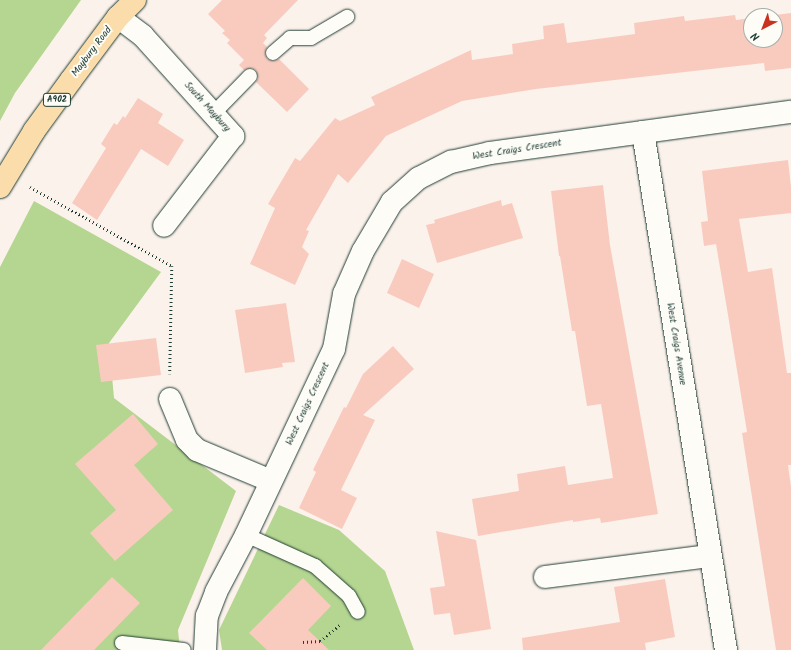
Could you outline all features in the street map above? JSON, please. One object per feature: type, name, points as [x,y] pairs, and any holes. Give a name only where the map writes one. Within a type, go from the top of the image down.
[{"type":"main road","name":"Maybury Road","points":[[3,180],[34,131],[118,17],[135,0]]},
{"type":"street","name":"South Maybury","points":[[118,17],[143,36],[233,136],[164,226]]},
{"type":"street","name":"West Craigs Crescent","points":[[205,650],[207,616],[216,592],[246,535],[334,349],[344,294],[363,251],[392,202],[418,178],[451,162],[490,153],[791,112]]},
{"type":"street","name":"West Craigs Avenue","points":[[642,132],[726,650]]},
{"type":"street","points":[[170,399],[187,440],[197,450],[271,481]]},
{"type":"street","points":[[545,577],[710,556]]},
{"type":"lane","points":[[273,53],[290,38],[311,38],[347,17]]},
{"type":"lane","points":[[213,114],[250,76]]},
{"type":"lane","points":[[246,535],[315,566],[349,596],[358,612]]},
{"type":"lane","points":[[122,643],[184,650]]},
{"type":"path","points":[[3,180],[172,266],[170,399]]},
{"type":"path","points":[[304,642],[320,641],[340,625]]},
{"type":"green space","points":[[0,0],[81,0],[15,93],[0,121]]},
{"type":"green space","points":[[34,201],[161,272],[109,343],[114,398],[236,491],[178,630],[180,650],[0,650],[0,267]]},
{"type":"green space","points":[[279,505],[339,530],[385,571],[414,650],[222,650],[219,630]]},
{"type":"building","points":[[222,0],[298,0],[264,35],[267,38],[263,43],[267,47],[265,54],[267,59],[274,61],[279,59],[309,89],[287,112],[256,82],[258,78],[256,70],[252,68],[244,70],[239,65],[244,60],[227,43],[230,40],[222,33],[225,31],[208,14]]},
{"type":"building","points":[[791,13],[791,68],[765,71],[764,63],[536,89],[462,101],[386,136],[348,183],[338,174],[306,230],[309,231],[302,247],[309,254],[295,285],[250,264],[275,208],[268,204],[295,158],[300,161],[335,118],[340,121],[375,105],[371,97],[471,50],[472,60],[513,54],[512,44],[544,39],[543,26],[564,23],[567,43],[635,34],[634,23],[684,16],[685,21],[735,15],[736,20],[743,19],[743,48],[783,48],[783,14]]},
{"type":"building","points":[[138,98],[163,114],[158,123],[184,140],[168,166],[141,149],[97,220],[72,203],[106,148],[101,144],[114,123],[117,125],[123,116],[125,118]]},
{"type":"building","points":[[788,160],[791,187],[791,213],[739,219],[748,272],[772,268],[787,373],[791,373],[791,465],[788,465],[791,487],[791,650],[776,650],[742,433],[747,432],[716,244],[704,246],[701,222],[708,221],[702,171]]},
{"type":"building","points":[[603,185],[610,245],[658,514],[601,523],[600,518],[573,522],[573,520],[478,536],[472,499],[519,491],[517,474],[565,466],[568,485],[613,478],[601,404],[587,406],[575,331],[572,331],[559,256],[551,191]]},
{"type":"building","points":[[501,200],[502,206],[512,203],[523,238],[437,263],[426,225],[435,223],[434,220]]},
{"type":"building","points":[[402,259],[434,274],[419,308],[387,293]]},
{"type":"building","points":[[286,303],[295,362],[282,363],[283,367],[245,373],[235,310]]},
{"type":"building","points":[[156,338],[161,375],[101,382],[96,345]]},
{"type":"building","points":[[393,346],[414,369],[363,415],[375,420],[341,490],[357,498],[342,529],[299,508],[316,472],[313,470],[344,407],[346,408],[363,374]]},
{"type":"building","points":[[133,414],[158,444],[134,465],[173,510],[115,561],[90,533],[116,510],[75,464]]},
{"type":"building","points":[[436,531],[476,540],[491,629],[454,635],[450,613],[434,615],[430,588],[445,586]]},
{"type":"building","points":[[112,577],[140,603],[94,650],[41,650]]},
{"type":"building","points":[[303,578],[331,606],[308,630],[329,650],[267,650],[249,633]]},
{"type":"building","points":[[665,579],[675,637],[645,643],[646,650],[523,650],[522,638],[620,622],[614,587]]}]
